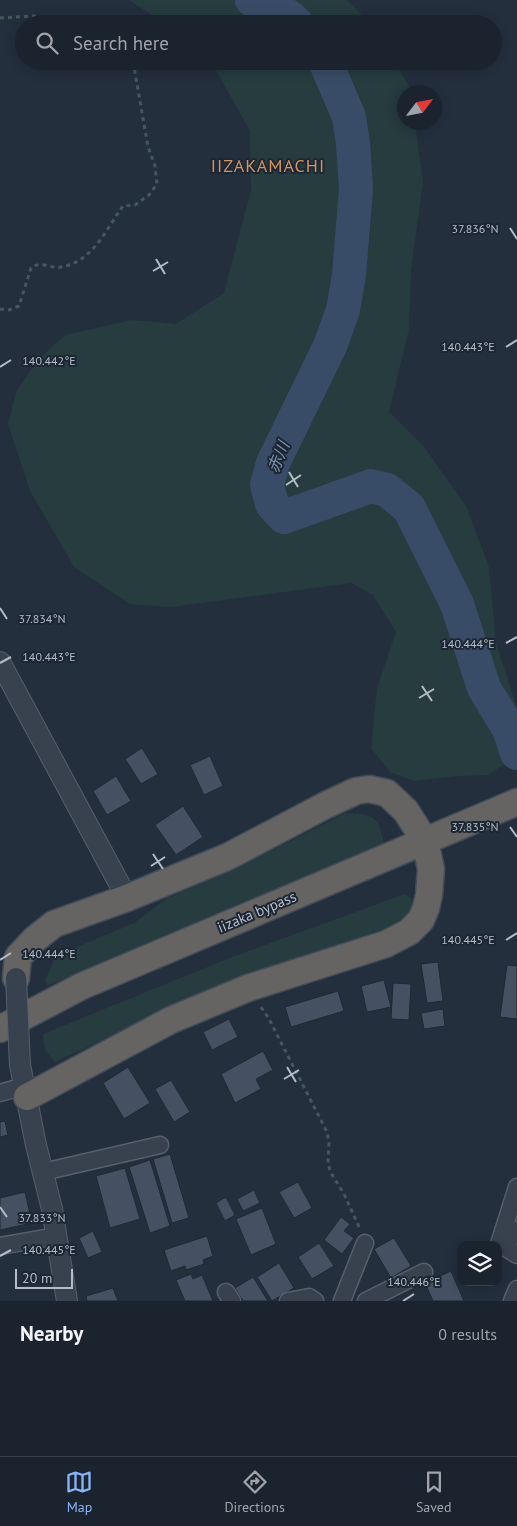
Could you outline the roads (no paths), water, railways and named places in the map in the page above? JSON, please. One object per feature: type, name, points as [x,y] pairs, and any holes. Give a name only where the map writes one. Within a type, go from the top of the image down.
[{"type":"highway","points":[[8,979],[18,957],[35,939],[54,924],[127,898],[227,857],[326,805],[356,792],[369,788],[386,793],[397,802],[417,826],[425,841],[431,869],[429,895],[424,914],[414,928],[386,944],[248,988],[171,1020],[25,1092]]},
{"type":"highway","name":"iizaka bypass","points":[[0,1029],[82,986],[517,802]]},
{"type":"street","points":[[0,662],[127,898]]},
{"type":"street","points":[[8,979],[20,1065],[57,1236],[67,1301]]},
{"type":"street","points":[[0,1093],[25,1092]]},
{"type":"street","points":[[43,1172],[160,1145]]},
{"type":"street","points":[[500,1241],[517,1188]]},
{"type":"street","points":[[502,1242],[511,1238],[517,1230]]},
{"type":"street","points":[[0,1246],[57,1236]]},
{"type":"street","points":[[342,1301],[365,1243]]},
{"type":"street","points":[[502,1246],[517,1255]]},
{"type":"street","points":[[366,1301],[424,1272]]},
{"type":"street","points":[[512,1301],[517,1289]]},
{"type":"street","points":[[288,1301],[309,1297],[315,1301]]},
{"type":"waterway","name":"赤川","points":[[252,0],[287,15]]},
{"type":"waterway","name":"赤川","points":[[329,70],[349,117],[353,144],[356,189],[349,275],[343,310],[330,346],[273,463],[267,485],[272,504],[284,517],[371,486],[387,490],[409,508],[457,604],[484,688],[509,729],[517,753]]},
{"type":"district","name":"IIZAKAMACHI","points":[[268,166]]}]
